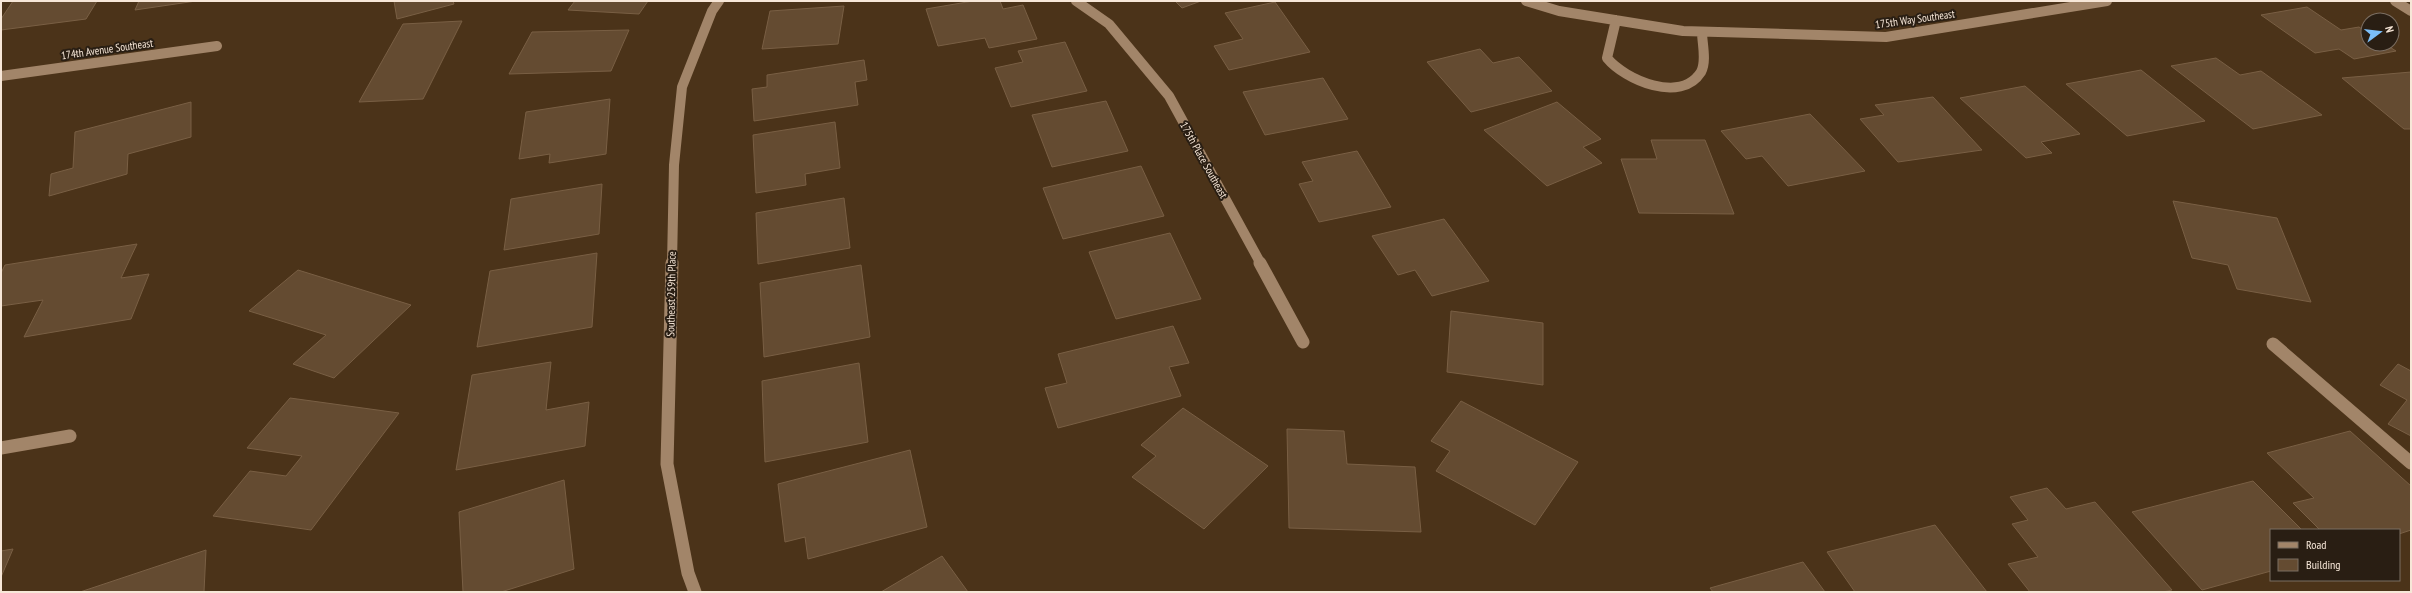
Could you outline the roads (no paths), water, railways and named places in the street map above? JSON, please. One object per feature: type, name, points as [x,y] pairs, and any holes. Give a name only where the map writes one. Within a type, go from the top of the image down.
[{"type":"street","name":"Southeast 259th Place","points":[[695,592],[688,573],[667,464],[674,165],[682,87],[712,11],[719,1]]},
{"type":"street","name":"175th Place Southeast","points":[[1076,1],[1109,24],[1169,96],[1303,342]]},
{"type":"street","name":"175th Way Southeast","points":[[1526,1],[1559,11],[1683,31],[1886,37],[2107,1]]},
{"type":"street","points":[[2395,1],[2411,11]]},
{"type":"street","points":[[1616,20],[1607,58],[1612,68],[1640,83],[1657,86],[1686,84],[1696,78],[1702,71],[1702,32]]},
{"type":"street","name":"174th Avenue Southeast","points":[[1,76],[217,46]]},
{"type":"street","points":[[2273,344],[2411,464]]},
{"type":"street","points":[[1,448],[70,436]]}]
